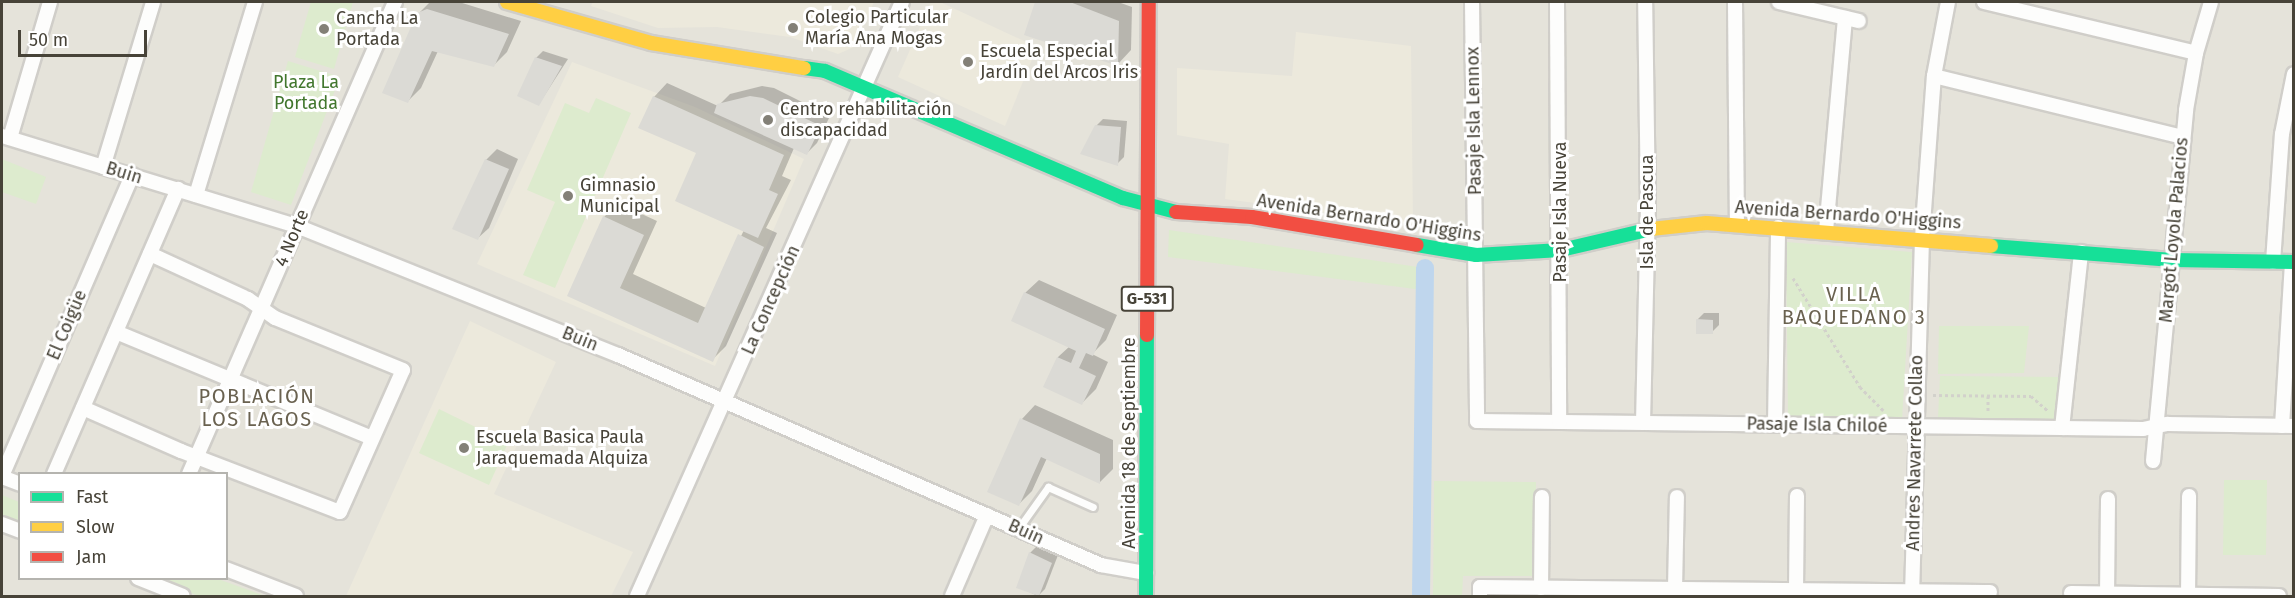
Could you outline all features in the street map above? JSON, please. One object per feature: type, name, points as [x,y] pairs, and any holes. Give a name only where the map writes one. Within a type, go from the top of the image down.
[{"type":"main road","name":"Avenida Bernardo O'Higgins","points":[[507,2],[532,5],[651,43],[804,66],[865,85],[1148,207],[1281,222],[1429,249],[1476,255],[1561,250],[1648,229],[1691,224],[1737,224],[2172,260],[2293,262]]},
{"type":"main road","name":"Avenida 18 de Septiembre","points":[[1146,597],[1149,2]]},
{"type":"street","points":[[6,137],[50,2]]},
{"type":"street","points":[[103,167],[153,2]]},
{"type":"street","points":[[196,195],[255,2]]},
{"type":"street","name":"4 Norte","points":[[190,472],[395,2]]},
{"type":"street","name":"La Concepción","points":[[637,597],[727,401],[902,2]]},
{"type":"street","name":"Pasaje Isla Lennox","points":[[1472,2],[1477,421]]},
{"type":"street","name":"Pasaje Isla Nueva","points":[[1557,2],[1561,250],[1559,422]]},
{"type":"street","name":"Isla de Pascua","points":[[1643,423],[1648,229],[1645,2]]},
{"type":"street","points":[[1735,2],[1737,224]]},
{"type":"street","points":[[1779,2],[1859,21]]},
{"type":"street","name":"Andres Navarrete Collao","points":[[1912,594],[1914,426],[1922,238],[1934,76],[1948,2]]},
{"type":"street","points":[[1983,2],[2196,53]]},
{"type":"street","name":"Margot Loyola Palacios","points":[[2153,460],[2183,136],[2196,53],[2211,2]]},
{"type":"street","points":[[1826,231],[1845,18]]},
{"type":"street","points":[[2273,262],[2294,74]]},
{"type":"street","points":[[1934,76],[2183,136]]},
{"type":"street","name":"Buin","points":[[6,137],[297,226],[727,401],[1111,568],[1146,573]]},
{"type":"street","name":"El Coigüe","points":[[2,476],[132,175]]},
{"type":"street","points":[[55,472],[178,189]]},
{"type":"street","points":[[1775,424],[1778,226]]},
{"type":"street","points":[[2062,428],[2081,252]]},
{"type":"street","points":[[83,408],[340,512],[403,370],[275,318],[248,298],[150,254]]},
{"type":"street","points":[[2288,426],[2293,262]]},
{"type":"street","points":[[116,332],[372,438]]},
{"type":"street","name":"Pasaje Isla Chiloé","points":[[1477,421],[2062,428],[2288,426]]},
{"type":"street","points":[[2,476],[18,483]]},
{"type":"street","points":[[1787,592],[1797,496]]},
{"type":"street","points":[[2188,596],[2189,496]]},
{"type":"street","points":[[1541,588],[1542,497]]},
{"type":"street","points":[[1675,589],[1677,497]]},
{"type":"street","points":[[2107,595],[2108,499]]},
{"type":"street","points":[[952,597],[987,515]]},
{"type":"street","points":[[2,524],[18,530]]},
{"type":"street","points":[[228,570],[296,597]]},
{"type":"street","points":[[140,580],[183,597]]},
{"type":"street","points":[[1480,592],[1541,588],[1595,593],[1675,589],[1912,594],[1989,592]]},
{"type":"street","points":[[2071,593],[2279,597]]},
{"type":"lane","points":[[1018,529],[1048,488],[1093,507]]},
{"type":"path","points":[[1777,249],[1811,312],[1860,387],[1900,426]]},
{"type":"path","points":[[1932,395],[2031,396],[2062,428]]},
{"type":"shaded area","points":[[2,2],[2293,2],[2293,596],[2,596]]},
{"type":"shaded area","name":"Colegio Particular María Ana Mogas","points":[[593,2],[874,2],[854,47],[838,54],[790,37],[717,27],[658,28],[591,6]]},
{"type":"shaded area","name":"Escuela Especial Jardín del Arcos Iris","points":[[931,2],[940,2],[1037,47],[1005,126],[898,77]]},
{"type":"shaded area","points":[[1296,32],[1411,46],[1413,224],[1225,199],[1229,144],[1177,135],[1177,68],[1292,76]]},
{"type":"shaded area","points":[[572,62],[695,107],[804,159],[715,366],[477,264]]},
{"type":"shaded area","points":[[470,321],[556,362],[494,494],[633,552],[611,596],[346,596]]},
{"type":"green space","name":"Cancha La Portada","points":[[311,2],[353,2],[334,69],[295,57]]},
{"type":"green space","name":"Plaza La Portada","points":[[288,61],[340,77],[291,205],[251,192]]},
{"type":"green space","name":"Gimnasio Municipal","points":[[596,98],[631,113],[555,288],[523,275],[555,202],[527,190],[565,103],[589,113]]},
{"type":"green space","points":[[2,159],[46,177],[36,204],[2,192]]},
{"type":"green space","points":[[1169,230],[1425,268],[1423,290],[1168,257]]},
{"type":"green space","points":[[1786,242],[1912,252],[1902,420],[1788,417]]},
{"type":"green space","points":[[1939,326],[2029,326],[2024,373],[1938,374]]},
{"type":"green space","points":[[1940,376],[2059,377],[2060,419],[1938,418]]},
{"type":"green space","name":"Escuela Basica Paula Jaraquemada Alquiza","points":[[439,409],[508,443],[489,485],[419,453]]},
{"type":"green space","points":[[2224,480],[2267,480],[2266,555],[2223,555]]},
{"type":"green space","points":[[1434,481],[1536,482],[1535,576],[1463,576],[1462,596],[1433,596]]},
{"type":"green space","points":[[2,495],[18,502],[18,524],[2,517]]},
{"type":"green space","points":[[157,580],[221,580],[265,596],[199,596]]},
{"type":"building","points":[[1035,2],[1070,2],[1119,21],[1118,66],[1024,35]]},
{"type":"building","points":[[427,9],[509,34],[494,67],[432,51],[408,103],[382,93],[417,13]]},
{"type":"building","points":[[535,57],[562,66],[539,106],[517,96]]},
{"type":"building","points":[[653,96],[784,155],[769,190],[778,194],[758,238],[675,201],[696,153],[638,128]]},
{"type":"building","name":"Centro rehabilitación discapacidad","points":[[750,96],[763,98],[821,126],[807,155],[714,113],[717,104]]},
{"type":"building","points":[[1095,125],[1121,127],[1118,166],[1080,154]]},
{"type":"building","points":[[485,159],[509,169],[478,240],[452,229]]},
{"type":"building","points":[[603,216],[644,235],[620,288],[698,323],[738,234],[764,247],[713,362],[567,296]]},
{"type":"building","points":[[1024,292],[1105,329],[1093,356],[1086,353],[1079,368],[1096,376],[1082,405],[1043,387],[1057,357],[1071,363],[1076,351],[1011,321]]},
{"type":"building","points":[[1696,319],[1713,320],[1713,334],[1696,334]]},
{"type":"building","points":[[1020,418],[1100,454],[1100,484],[1041,457],[1019,506],[987,492]]},
{"type":"building","points":[[1029,552],[1052,563],[1039,596],[1016,588]]},
{"type":"waterway","points":[[1421,596],[1425,268]]},
{"type":"traffic: fast","points":[[804,68],[825,71],[1123,198],[1176,212]]},
{"type":"traffic: fast","points":[[1417,245],[1476,255],[1561,250],[1651,229]]},
{"type":"traffic: fast","points":[[1991,246],[2172,260],[2294,262]]},
{"type":"traffic: fast","points":[[1146,596],[1147,335]]},
{"type":"traffic: slow","points":[[507,2],[651,43],[804,68]]},
{"type":"traffic: slow","points":[[1651,229],[1707,223],[1991,246]]},
{"type":"traffic: jam","points":[[1147,335],[1149,2]]},
{"type":"traffic: jam","points":[[1176,212],[1252,217],[1417,245]]},
{"type":"place","name":"Colegio Particular María Ana Mogas","points":[[793,28]]},
{"type":"place","name":"Cancha La Portada","points":[[324,29]]},
{"type":"place","name":"Escuela Especial Jardín del Arcos Iris","points":[[968,62]]},
{"type":"place","name":"Centro rehabilitación discapacidad","points":[[768,120]]},
{"type":"place","name":"Gimnasio Municipal","points":[[568,196]]},
{"type":"place","name":"Escuela Basica Paula Jaraquemada Alquiza","points":[[464,448]]},
{"type":"district","name":"VILLA BAQUEDANO 3","points":[[1854,306]]},
{"type":"district","name":"POBLACIÓN LOS LAGOS","points":[[257,408]]}]
